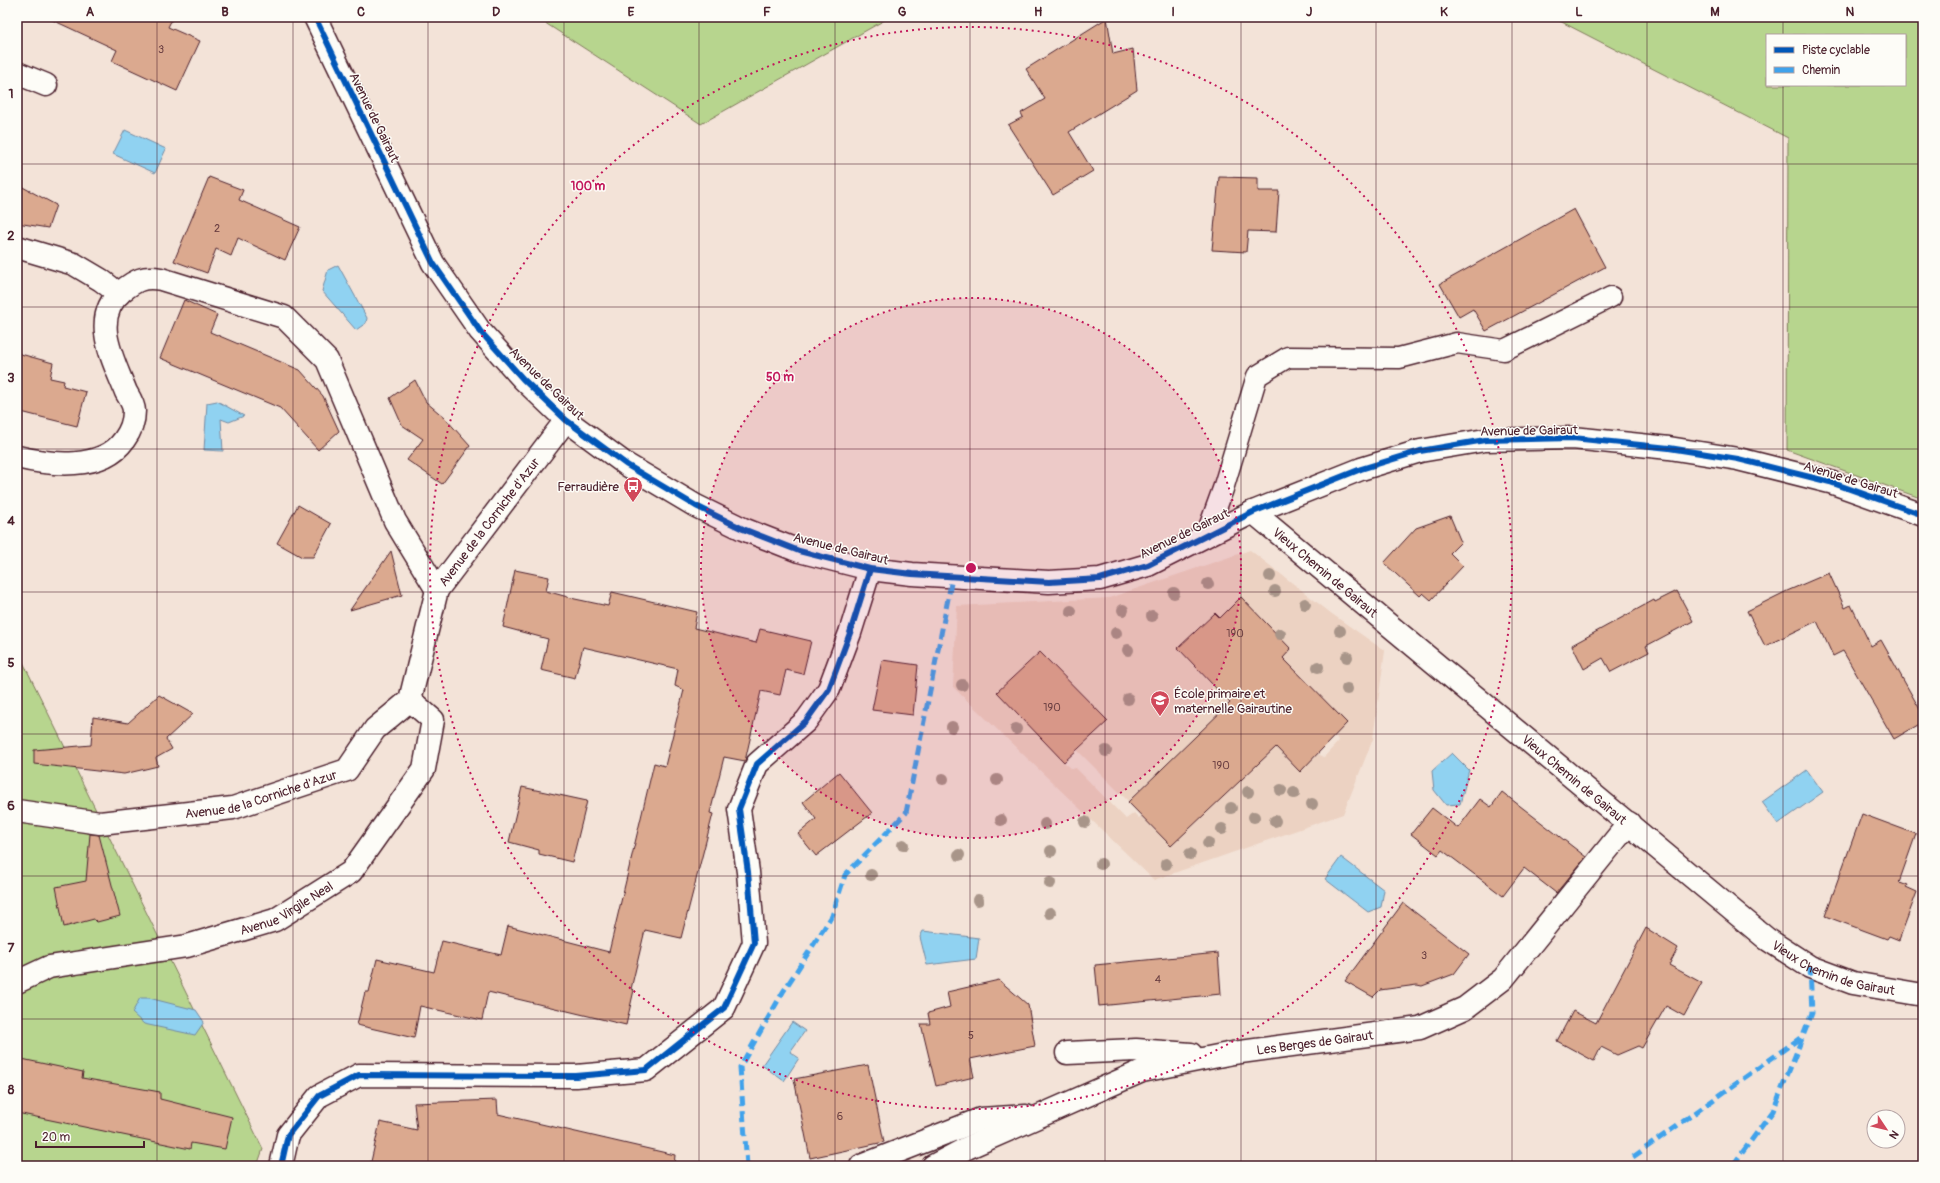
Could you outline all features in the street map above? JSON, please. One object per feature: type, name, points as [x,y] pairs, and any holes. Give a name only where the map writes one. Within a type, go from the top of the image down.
[{"type":"street","name":"Avenue de Gairaut","points":[[315,17],[433,263],[480,331],[523,379],[566,420],[628,465],[696,506],[743,529],[799,551],[870,569],[952,578],[1034,582],[1100,579],[1148,565],[1253,512],[1361,469],[1420,450],[1485,440],[1573,438],[1669,448],[1738,459],[1830,482],[1923,515]]},
{"type":"street","points":[[17,74],[46,85]]},
{"type":"street","points":[[17,247],[74,264],[101,280],[119,294]]},
{"type":"street","points":[[17,457],[46,462],[76,463],[97,460],[118,449],[130,431],[134,411],[108,347],[104,324],[112,305],[119,294],[132,283],[147,277],[161,279],[284,317],[327,360],[394,521],[437,590]]},
{"type":"street","name":"Avenue de la Corniche d'Azur","points":[[17,811],[100,823],[233,808],[348,770],[375,728],[410,700],[437,590],[566,420]]},
{"type":"street","name":"Vieux Chemin de Gairaut","points":[[1253,512],[1767,939],[1810,967],[1853,983],[1923,995]]},
{"type":"street","points":[[281,1166],[288,1135],[319,1096],[359,1075],[576,1076],[646,1070],[724,1008],[754,943],[748,872],[739,809],[757,764],[806,721],[829,688],[850,633],[870,569]]},
{"type":"street","name":"Avenue Virgile Neal","points":[[17,982],[49,967],[187,946],[275,920],[351,872],[424,769],[433,720],[410,700]]},
{"type":"street","name":"Les Berges de Gairaut","points":[[933,1166],[967,1148],[1142,1071],[1222,1055],[1420,1028],[1465,1008],[1503,979],[1629,823]]},
{"type":"street","points":[[1067,1053],[1136,1050],[1222,1055]]},
{"type":"street","points":[[860,1166],[981,1119],[1041,1115]]},
{"type":"lane","points":[[1206,536],[1223,489],[1256,376],[1288,357],[1399,358],[1457,343],[1504,350],[1611,297]]},
{"type":"shaded area","name":"École primaire et maternelle Gairautine","points":[[1250,550],[1332,614],[1385,651],[1373,739],[1343,814],[1154,880],[953,687],[957,606],[1109,598]],"holes":[[[1241,598],[1292,712],[1347,723],[1335,736],[1339,741],[1324,757],[1318,754],[1300,772],[1276,747],[1171,846],[1141,816],[1139,818],[1134,813],[1126,819],[1076,768],[1072,769],[1064,762],[998,692],[1040,652],[1107,721],[1077,750],[1128,801],[1232,702],[1212,685],[1178,648],[1215,614],[1220,618]]]},
{"type":"green space","points":[[536,17],[890,17],[701,124]]},
{"type":"green space","points":[[1552,17],[1923,17],[1923,499],[1787,450],[1788,138]]},
{"type":"green space","points":[[17,650],[263,1149],[257,1166],[17,1166]]},
{"type":"water","points":[[125,130],[166,149],[155,173],[113,154]]},
{"type":"water","points":[[338,265],[367,318],[366,323],[356,330],[322,291],[328,270]]},
{"type":"water","points":[[217,401],[244,416],[229,422],[221,419],[223,451],[204,450],[207,403]]},
{"type":"water","points":[[1452,753],[1469,770],[1460,804],[1446,805],[1434,790],[1432,771]]},
{"type":"water","points":[[1807,770],[1823,792],[1778,824],[1762,802]]},
{"type":"water","points":[[1341,857],[1384,890],[1381,907],[1368,912],[1325,879]]},
{"type":"water","points":[[923,931],[979,938],[976,959],[927,965],[920,937]]},
{"type":"water","points":[[140,998],[149,998],[196,1010],[204,1022],[195,1035],[144,1024],[132,1013]]},
{"type":"water","points":[[792,1022],[805,1031],[790,1052],[799,1058],[784,1081],[762,1065]]},
{"type":"building","points":[[46,17],[173,17],[168,27],[200,41],[177,91],[112,61],[117,50]]},
{"type":"building","points":[[1107,18],[1113,54],[1133,49],[1137,90],[1069,132],[1093,171],[1053,195],[1008,125],[1023,117],[1021,113],[1045,99],[1026,69]]},
{"type":"building","points":[[209,177],[243,190],[239,200],[300,227],[285,260],[238,238],[231,256],[216,249],[207,273],[174,261]]},
{"type":"building","points":[[1219,177],[1258,178],[1258,191],[1279,191],[1276,232],[1248,231],[1246,252],[1212,250]]},
{"type":"building","points":[[17,184],[56,205],[48,228],[17,223]]},
{"type":"building","points":[[1574,209],[1605,267],[1486,331],[1473,309],[1459,317],[1440,284]]},
{"type":"building","points":[[184,300],[217,315],[210,332],[300,370],[323,396],[339,431],[318,450],[280,408],[160,358]]},
{"type":"building","points":[[17,353],[53,363],[50,378],[64,381],[63,386],[86,392],[77,426],[17,411]]},
{"type":"building","points":[[415,380],[426,402],[445,418],[470,446],[442,484],[407,460],[423,439],[402,425],[390,398]]},
{"type":"building","points":[[298,505],[331,524],[313,557],[302,557],[277,543]]},
{"type":"building","points":[[1450,516],[1461,542],[1450,553],[1463,566],[1431,600],[1423,593],[1420,596],[1384,563],[1416,528]]},
{"type":"building","points":[[391,551],[402,595],[350,610]]},
{"type":"building","points":[[515,570],[549,577],[546,591],[575,599],[608,606],[612,592],[697,612],[694,628],[756,643],[760,629],[811,641],[803,674],[786,670],[780,695],[761,691],[745,761],[724,757],[710,813],[713,814],[681,938],[645,930],[631,989],[634,990],[626,1025],[488,992],[482,1020],[420,1006],[414,1038],[357,1025],[365,992],[369,992],[377,959],[434,972],[442,941],[501,955],[508,926],[609,952],[654,763],[665,766],[684,690],[675,686],[678,669],[583,647],[575,678],[541,670],[548,639],[503,627]]},
{"type":"building","points":[[1829,573],[1845,608],[1851,605],[1871,646],[1881,640],[1923,715],[1923,722],[1894,739],[1843,651],[1833,656],[1817,621],[1765,646],[1747,611],[1787,591]]},
{"type":"building","points":[[1677,591],[1693,621],[1646,646],[1649,652],[1611,672],[1603,658],[1584,669],[1572,645],[1654,600],[1655,602]]},
{"type":"building","points":[[1241,597],[1291,649],[1283,658],[1347,723],[1300,772],[1276,747],[1171,846],[1128,802],[1230,703],[1178,648],[1215,613],[1220,618]]},
{"type":"building","points":[[1040,652],[1108,721],[1064,762],[997,692]]},
{"type":"building","points":[[882,660],[918,665],[913,715],[872,710]]},
{"type":"building","points":[[159,695],[193,714],[166,739],[172,749],[156,758],[158,766],[124,774],[34,764],[34,750],[91,745],[93,717],[128,723]]},
{"type":"building","points":[[839,772],[872,813],[816,856],[798,834],[816,819],[803,802]]},
{"type":"building","points":[[522,787],[587,801],[572,862],[539,854],[539,850],[509,842]]},
{"type":"building","points":[[1502,792],[1586,857],[1556,893],[1524,868],[1503,896],[1442,850],[1438,855],[1411,834],[1432,808],[1458,828],[1480,799],[1491,807]]},
{"type":"building","points":[[1862,814],[1916,834],[1899,882],[1907,885],[1906,887],[1917,892],[1899,940],[1889,936],[1887,939],[1825,916]]},
{"type":"building","points":[[90,834],[99,835],[120,916],[97,922],[94,919],[64,927],[56,887],[86,881]]},
{"type":"building","points":[[1403,903],[1469,954],[1454,974],[1422,986],[1417,985],[1380,990],[1373,997],[1345,981]]},
{"type":"building","points":[[1646,928],[1678,948],[1669,965],[1702,983],[1684,1016],[1666,1006],[1642,1048],[1638,1046],[1617,1055],[1601,1047],[1594,1061],[1557,1041],[1573,1011],[1596,1023]]},
{"type":"building","points":[[1218,953],[1221,994],[1099,1006],[1095,965]]},
{"type":"building","points":[[999,980],[1028,1005],[1035,1046],[970,1059],[974,1077],[936,1086],[921,1024],[930,1024],[928,1013],[950,1007],[947,992]]},
{"type":"building","points":[[17,1058],[83,1072],[82,1078],[160,1092],[160,1099],[232,1117],[225,1149],[191,1143],[190,1149],[17,1113]]},
{"type":"building","points":[[868,1065],[884,1142],[810,1158],[794,1079]]},
{"type":"building","points":[[497,1100],[498,1114],[675,1155],[674,1166],[370,1166],[380,1122],[417,1130],[414,1103]]},
{"type":"marked path","points":[[747,1166],[740,1067],[783,992],[832,916],[845,875],[906,813],[952,578]]},
{"type":"marked path","points":[[1733,1165],[1773,1111],[1812,1013],[1810,967]]},
{"type":"marked path","points":[[1633,1157],[1803,1036]]},
{"type":"cycle path","points":[[315,17],[433,263],[480,331],[523,379],[566,420],[627,465],[696,506],[743,529],[799,551],[870,569],[912,574],[1049,582],[1100,579],[1148,565],[1253,512],[1361,469],[1420,451],[1485,440],[1573,438],[1669,448],[1738,459],[1830,482],[1923,515]]},
{"type":"cycle path","points":[[281,1166],[288,1135],[319,1096],[359,1075],[576,1076],[646,1070],[724,1008],[754,943],[748,872],[739,809],[757,764],[806,721],[829,689],[850,633],[870,569]]},
{"type":"place","name":"Ferraudière","points":[[633,503]]},
{"type":"place","name":"École primaire et maternelle Gairautine","points":[[1160,717]]}]
